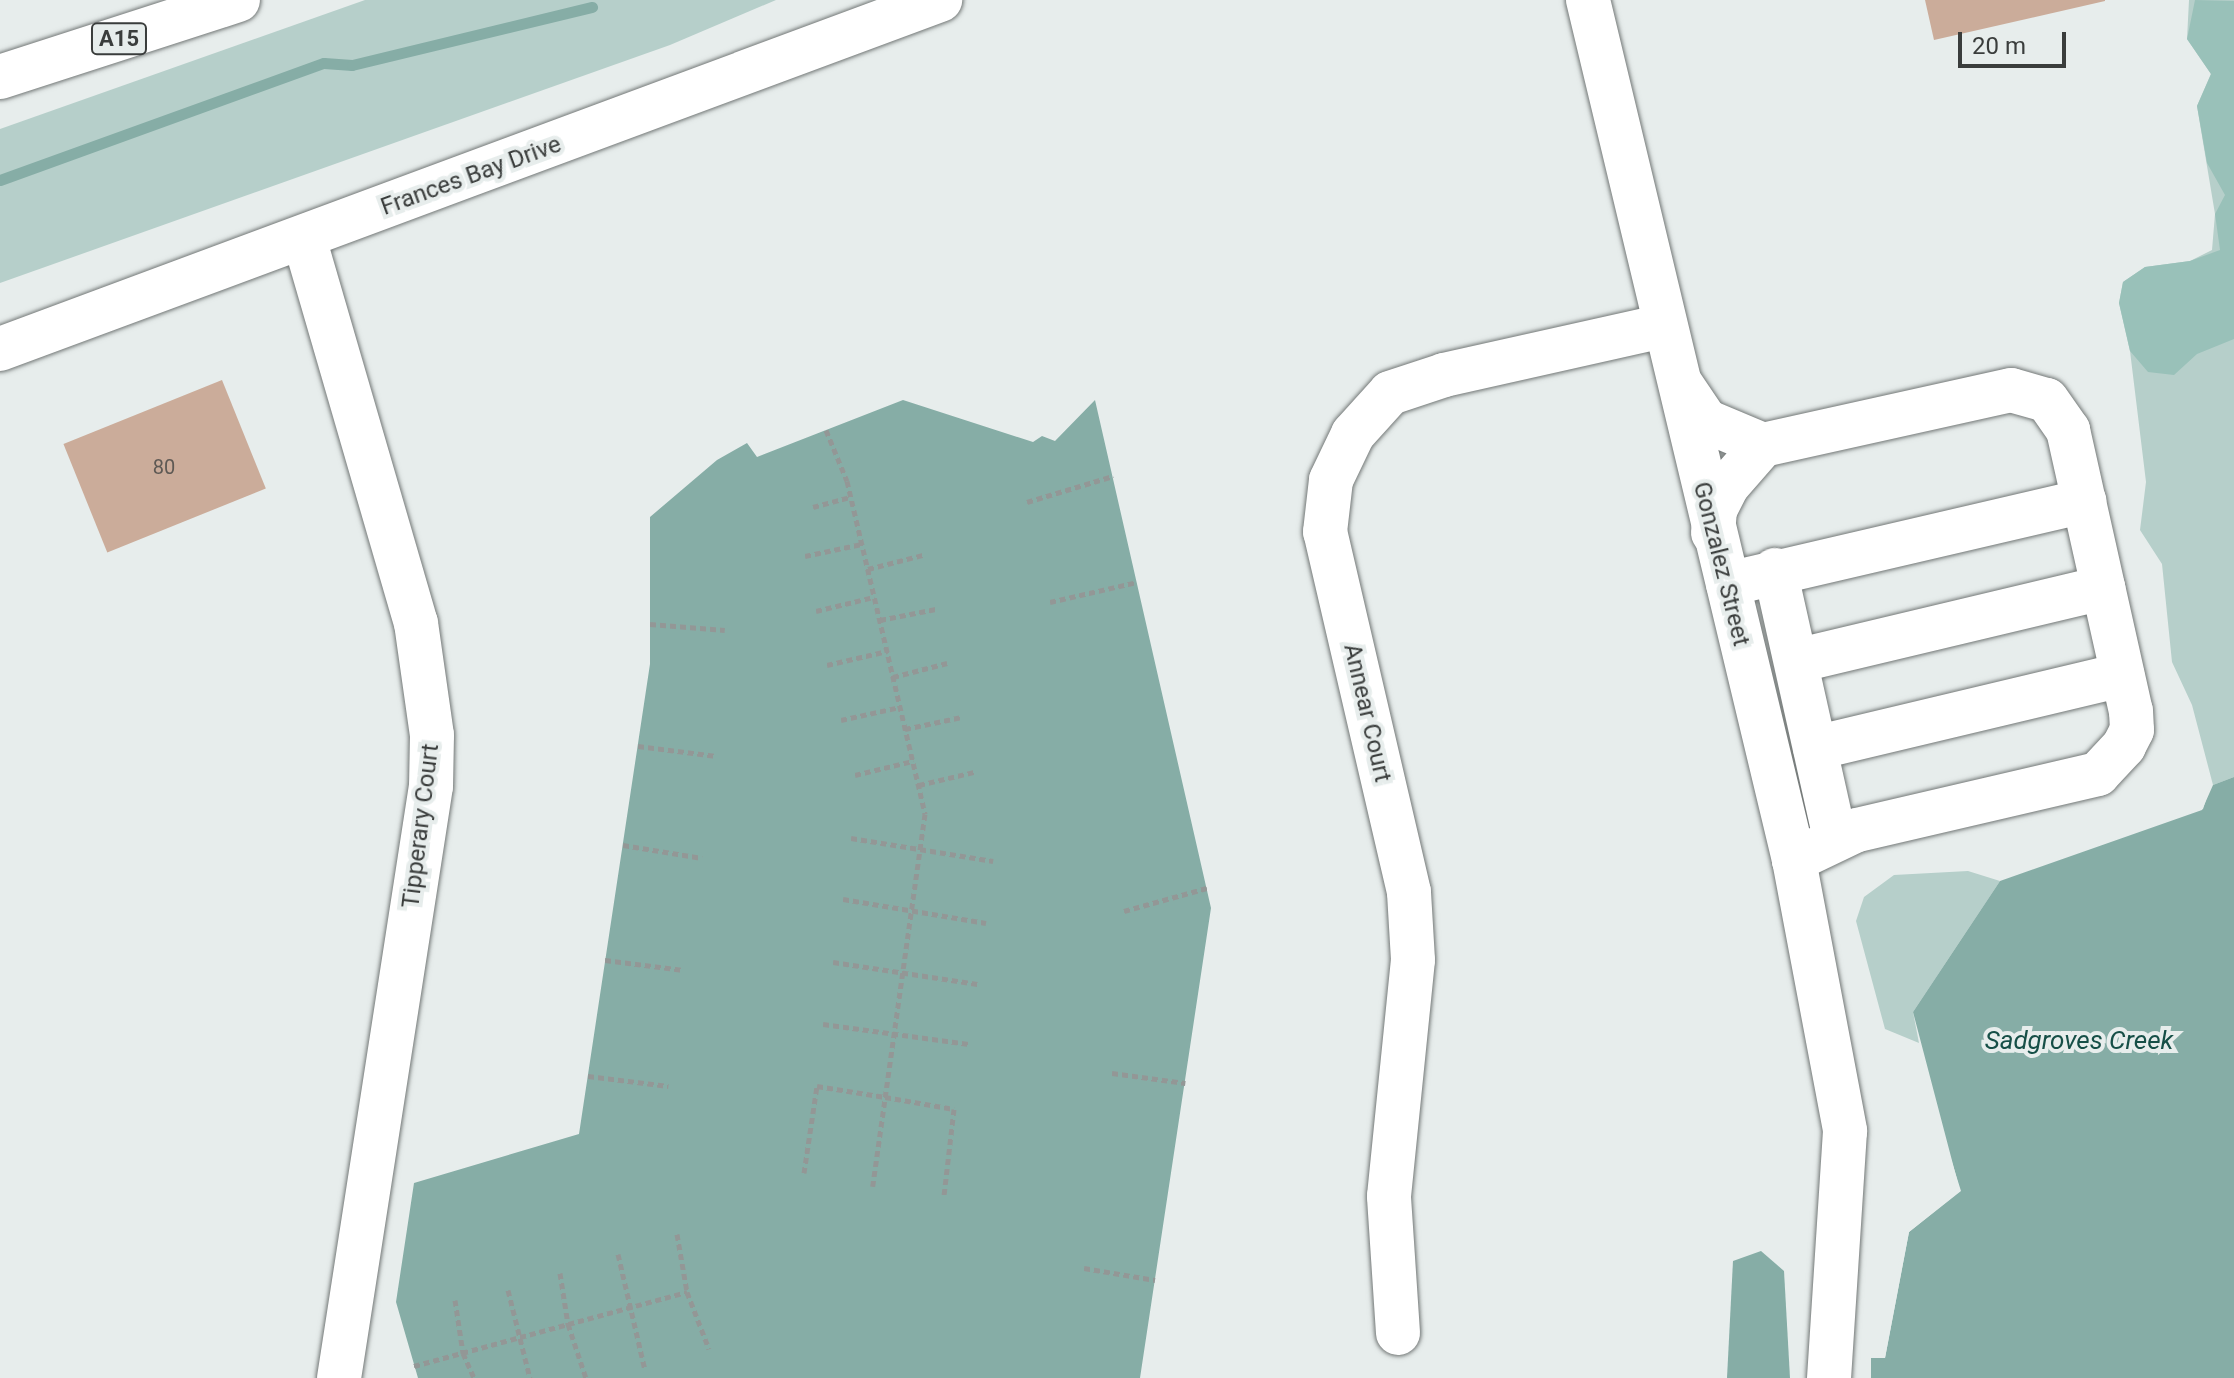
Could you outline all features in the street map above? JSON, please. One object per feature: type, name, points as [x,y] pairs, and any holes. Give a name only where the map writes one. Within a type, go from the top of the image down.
[{"type":"street","name":"A15","points":[[0,77],[238,0]]},
{"type":"street","name":"Frances Bay Drive","points":[[0,349],[940,0]]},
{"type":"street","name":"Gonzalez Street","points":[[1588,0],[1667,345],[1794,860],[1845,1131],[1829,1378]]},
{"type":"street","points":[[0,57],[31,46],[91,48]]},
{"type":"street","name":"Tipperary Court","points":[[304,238],[416,623],[432,735],[431,786],[339,1378]]},
{"type":"street","points":[[1667,345],[1706,421],[1763,445],[2011,390],[2029,392],[2047,400],[2068,430],[2132,730],[2098,774],[1835,839],[1794,860]]},
{"type":"street","name":"Annear Court","points":[[1398,1333],[1389,1196],[1413,960],[1409,892],[1325,532],[1331,480],[1353,434],[1390,393],[1444,375],[1667,345]]},
{"type":"street","points":[[1713,533],[1715,510],[1728,485],[1763,445]]},
{"type":"street","points":[[1728,584],[1775,570],[2084,501]]},
{"type":"street","points":[[1775,570],[1835,839]]},
{"type":"street","points":[[1796,661],[2103,588]]},
{"type":"street","points":[[1815,748],[2122,675]]},
{"type":"path","points":[[826,430],[850,497],[925,814],[873,1186]]},
{"type":"path","points":[[1027,502],[1113,476]]},
{"type":"path","points":[[813,507],[850,497]]},
{"type":"path","points":[[805,556],[862,544]]},
{"type":"path","points":[[868,569],[923,555]]},
{"type":"path","points":[[1050,602],[1137,582]]},
{"type":"path","points":[[816,611],[874,597]]},
{"type":"path","points":[[880,620],[936,609]]},
{"type":"path","points":[[650,624],[725,630]]},
{"type":"path","points":[[827,665],[887,651]]},
{"type":"path","points":[[893,677],[947,663]]},
{"type":"path","points":[[841,720],[900,707]]},
{"type":"path","points":[[905,729],[962,717]]},
{"type":"path","points":[[638,746],[716,756]]},
{"type":"path","points":[[855,775],[913,761]]},
{"type":"path","points":[[919,785],[974,772]]},
{"type":"path","points":[[851,838],[993,861]]},
{"type":"path","points":[[623,845],[702,858]]},
{"type":"path","points":[[1124,911],[1207,888]]},
{"type":"path","points":[[843,899],[986,923]]},
{"type":"path","points":[[605,960],[683,970]]},
{"type":"path","points":[[833,962],[977,984]]},
{"type":"path","points":[[823,1024],[969,1044]]},
{"type":"path","points":[[1112,1073],[1185,1083]]},
{"type":"path","points":[[588,1076],[668,1086]]},
{"type":"path","points":[[804,1173],[817,1086],[954,1109],[944,1195]]},
{"type":"path","points":[[677,1234],[687,1292],[709,1349]]},
{"type":"path","points":[[618,1254],[626,1309],[645,1370]]},
{"type":"path","points":[[1084,1268],[1155,1280]]},
{"type":"path","points":[[560,1273],[568,1324],[586,1378]]},
{"type":"path","points":[[508,1290],[530,1378]]},
{"type":"path","points":[[414,1366],[687,1292]]},
{"type":"path","points":[[455,1300],[463,1353],[474,1378]]},
{"type":"shaded area","points":[[365,0],[776,0],[670,45],[0,283],[0,129]]},
{"type":"shaded area","points":[[2189,0],[2234,0],[2234,777],[2213,785],[2192,705],[2172,662],[2162,564],[2140,530],[2146,482],[2130,351],[2119,303],[2123,282],[2145,267],[2190,261],[2212,250],[2215,214],[2197,106],[2211,74],[2187,39]]},
{"type":"shaded area","points":[[2195,0],[2234,1],[2234,339],[2197,354],[2174,375],[2148,372],[2130,351],[2119,303],[2123,282],[2145,267],[2190,261],[2220,250],[2215,214],[2225,195],[2207,163],[2197,106],[2211,74],[2187,39]]},
{"type":"shaded area","points":[[1968,871],[2000,881],[1913,1012],[1919,1043],[1885,1029],[1856,921],[1864,897],[1894,875]]},
{"type":"water","points":[[903,400],[1033,442],[1042,436],[1055,441],[1095,400],[1211,908],[1140,1378],[418,1378],[396,1302],[414,1183],[579,1134],[650,664],[650,517],[717,460],[747,443],[757,457]]},
{"type":"water","name":"Sadgroves Creek","points":[[2234,777],[2234,1378],[1871,1378],[1871,1358],[1885,1358],[1909,1232],[1960,1191],[1913,1012],[2000,881],[2202,810],[2213,785]]},
{"type":"water","points":[[1761,1251],[1784,1271],[1790,1378],[1727,1378],[1733,1261]]},
{"type":"pier","points":[[2212,781],[2203,809],[1996,880],[2200,806]]},
{"type":"pier","points":[[1914,1041],[1961,1191],[1909,1232],[1885,1358],[1871,1358],[1882,1354],[1905,1230],[1956,1190]]},
{"type":"building","points":[[1925,0],[2105,0],[2105,1],[1934,40]]},
{"type":"building","points":[[222,380],[266,488],[107,553],[63,444]]},
{"type":"waterway","points":[[0,180],[324,63],[352,65],[592,7]]}]
